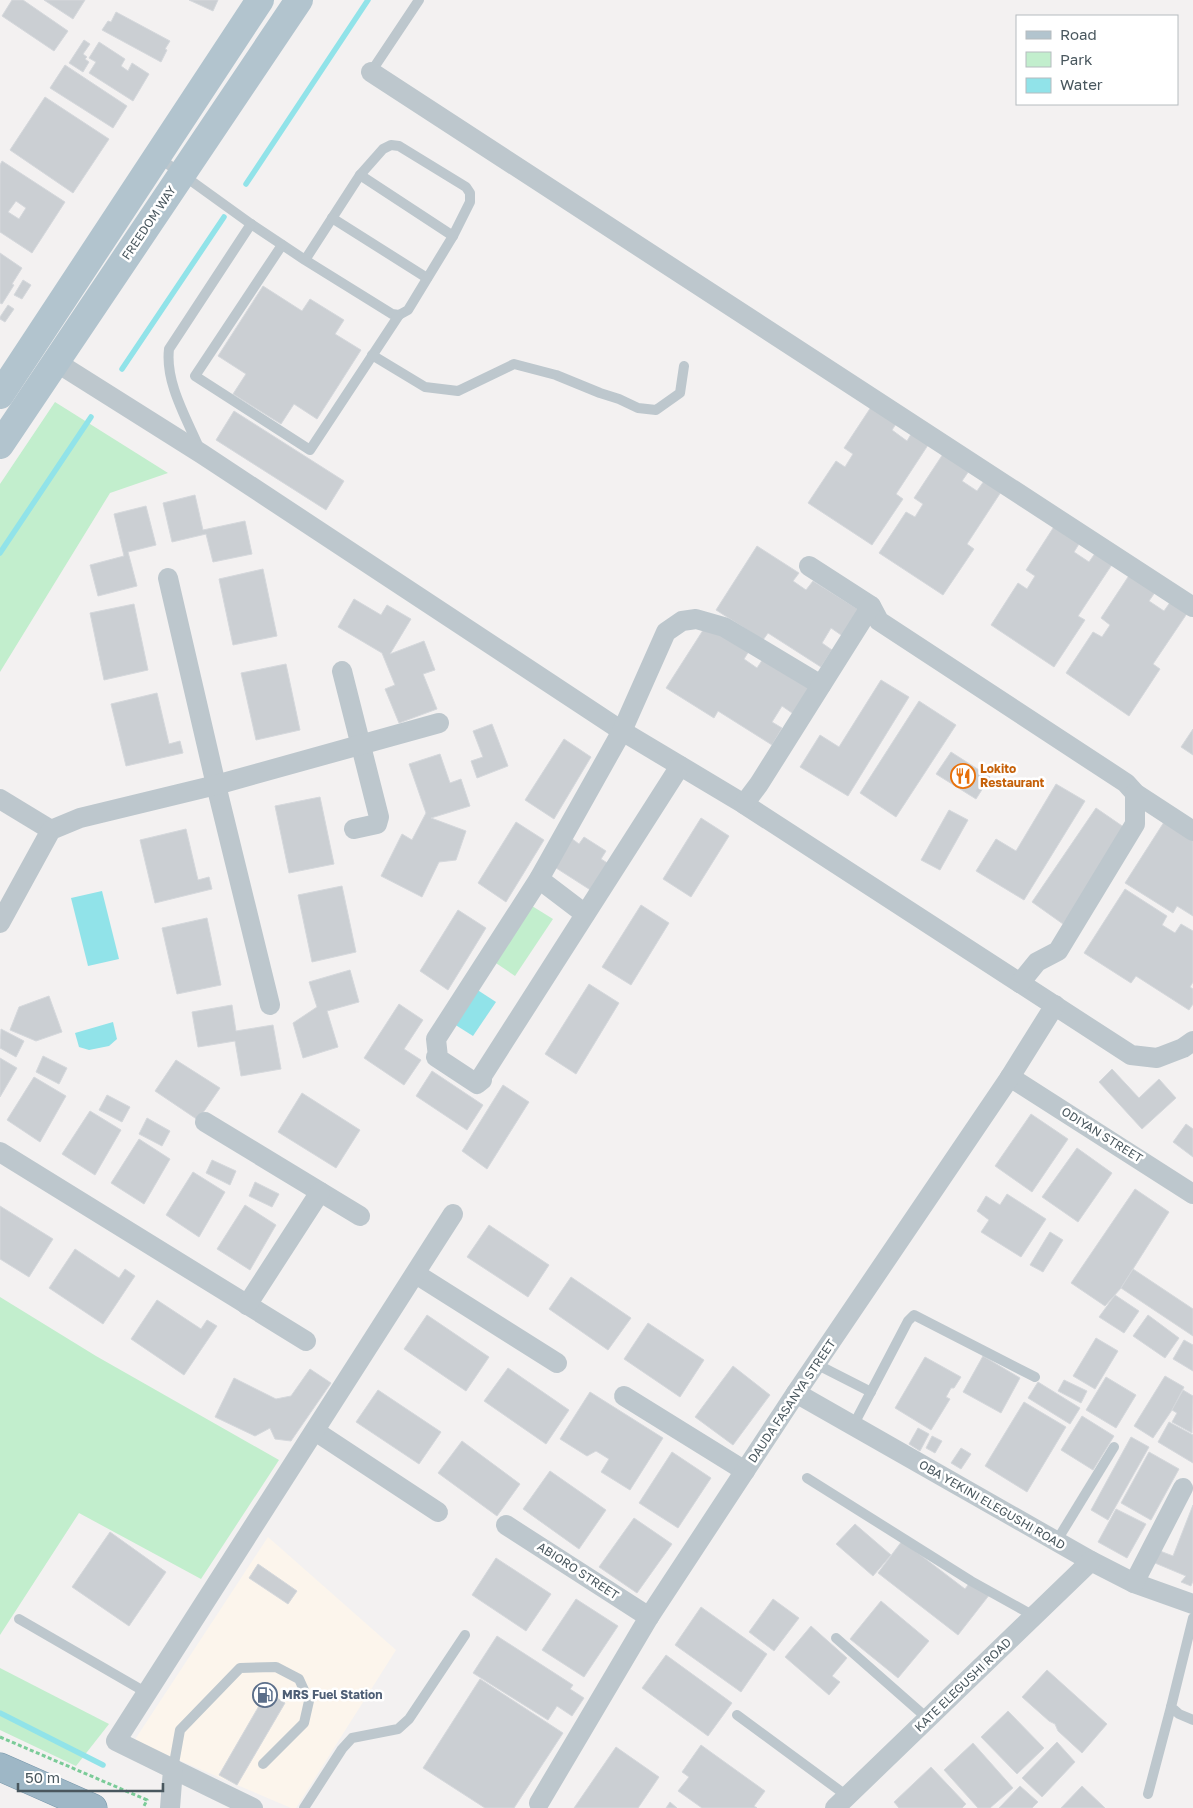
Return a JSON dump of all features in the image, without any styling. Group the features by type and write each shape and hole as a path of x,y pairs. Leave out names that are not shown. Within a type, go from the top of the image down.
{"highway":[{"path":"0,1766 93,1808"}],"main road":[{"path":"0,395 260,0"},
{"name":"FREEDOM WAY","path":"0,445 298,0"}],"street":[{"path":"371,72 1193,607"},
{"path":"56,362 202,454 622,731 744,804 1131,1055 1157,1058 1183,1048 1193,1040"},
{"path":"809,566 871,606 879,621 1126,783 1135,793 1193,831"},
{"path":"168,578 270,1005"},
{"path":"744,804 759,784 871,606"},
{"path":"680,766 482,1076 482,1080 477,1084 436,1057 438,1057 436,1039 539,879 622,731 666,632 682,621 696,619 724,627 821,685"},
{"path":"342,671 379,821 377,824 354,829"},
{"path":"0,923 51,830 80,818 216,785 439,723"},
{"path":"1020,984 1037,962 1058,951 1135,824 1135,793"},
{"path":"0,799 51,830"},
{"path":"539,879 585,914"},
{"name":"DAUDA FASANYA STREET","path":"539,1803 649,1617 796,1393 1010,1077 1055,1005"},
{"name":"ODIYAN STREET","path":"1010,1077 1193,1194"},
{"path":"205,1122 360,1216"},
{"path":"0,1152 306,1341"},
{"path":"247,1305 320,1192"},
{"path":"253,1808 116,1741 453,1214"},
{"path":"416,1274 557,1363"},
{"name":"OBA YEKINI ELEGUSHI ROAD","path":"796,1393 1091,1561 1134,1583 1193,1604"},
{"path":"624,1396 745,1471"},
{"path":"314,1431 438,1512"},
{"path":"1134,1583 1183,1488"},
{"name":"ABIORO STREET","path":"506,1525 649,1617"},
{"name":"KATE ELEGUSHI ROAD","path":"841,1802 1091,1561"},
{"path":"170,1808 173,1770"}],"lane":[{"path":"371,72 419,0"},
{"path":"282,245 195,376 310,450 399,315 408,310 453,236 470,202 470,193 466,187 396,145 383,149 360,175 305,260"},
{"path":"157,156 250,224 392,314 399,315"},
{"path":"360,175 453,236"},
{"path":"332,218 427,278"},
{"path":"202,454 170,380 169,349 250,224"},
{"path":"372,355 426,386 458,392 514,364 556,376 638,408 656,410 680,393 684,366"},
{"path":"853,1426 908,1321 914,1315 1035,1377"},
{"path":"816,1364 871,1392"},
{"path":"1056,1542 1114,1447"},
{"path":"807,1478 971,1581 1034,1616"},
{"path":"1148,1794 1193,1618"},
{"path":"19,1619 147,1693"},
{"path":"304,1808 352,1738 398,1729 409,1719 464,1634"},
{"path":"836,1638 927,1718"},
{"path":"173,1770 180,1730 240,1668 276,1667 299,1679 310,1701 304,1723 263,1764"},
{"path":"1171,1707 1179,1714 1193,1720"},
{"path":"737,1715 841,1802"}],"path":[{"path":"0,1738 147,1800 143,1808"}],"shaded area":[{"name":"MRS Fuel Station","path":"268,1537 396,1650 296,1808 291,1808 134,1741"}],"green space":[{"path":"55,402 168,473 110,493 0,672 0,484"},
{"path":"524,901 553,919 515,976 487,957"},
{"path":"0,1297 96,1356 279,1460 201,1579 79,1513 0,1635"},
{"path":"0,1668 109,1724 76,1766 0,1730"}],"water":[{"path":"102,891 119,959 88,966 71,898"},
{"path":"476,989 496,1002 473,1036 454,1024"},
{"path":"113,1022 117,1039 109,1046 89,1050 79,1047 75,1033"}],"building":[{"path":"12,0 23,0 68,31 54,51 2,16"},
{"path":"44,0 85,0 73,19"},
{"path":"189,0 218,0 213,11"},
{"path":"116,12 170,41 161,62 102,30 108,21 111,22"},
{"path":"84,40 90,44 83,54 89,62 83,72 69,63"},
{"path":"99,42 125,59 121,66 128,71 132,63 149,74 133,101 89,73 96,62 89,58"},
{"path":"65,65 127,106 113,128 50,88"},
{"path":"45,97 109,139 73,193 10,150"},
{"path":"2,161 65,202 32,253 0,232 0,165","holes":["16,201 26,208 19,219 8,212"]},
{"path":"0,253 22,268 2,304 0,303"},
{"path":"23,280 31,285 22,299 14,295"},
{"path":"263,286 302,311 310,299 344,320 335,334 361,350 317,419 294,404 281,424 233,394 246,374 218,356"},
{"path":"8,305 14,309 5,322 0,317"},
{"path":"875,401 900,418 892,430 907,441 913,431 930,442 896,494 903,499 872,545 808,503 836,461 845,467 853,454 844,448"},
{"path":"234,411 344,481 326,510 216,440"},
{"path":"945,451 971,468 962,481 977,491 984,481 1001,492 967,544 974,549 943,595 879,553 906,512 915,517 923,504 914,498"},
{"path":"195,495 203,530 245,521 252,554 213,562 206,534 172,542 163,503"},
{"path":"146,506 156,545 128,552 137,586 98,596 90,565 124,556 114,514"},
{"path":"1057,522 1082,539 1074,552 1089,562 1096,552 1113,563 1078,616 1085,620 1054,667 991,625 1018,583 1027,589 1035,576 1026,570"},
{"path":"757,546 799,573 793,581 806,590 813,581 861,611 844,637 831,628 822,643 832,650 821,667 768,633 763,640 716,610"},
{"path":"263,569 277,636 233,645 219,579"},
{"path":"1132,571 1158,588 1149,601 1164,611 1171,601 1188,612 1153,664 1160,669 1129,716 1066,673 1093,632 1102,637 1110,625 1101,618"},
{"path":"354,599 381,615 387,605 411,619 390,654 424,641 435,670 423,674 437,709 399,723 385,689 395,685 382,653 338,627"},
{"path":"134,604 148,670 104,680 90,613"},
{"path":"707,624 749,651 744,659 757,668 763,659 811,689 795,715 782,706 772,722 782,728 772,745 718,711 714,718 666,688"},
{"path":"286,664 300,730 256,740 241,673"},
{"path":"881,680 909,697 848,796 800,767 820,735 839,747"},
{"path":"157,693 169,744 180,741 183,753 126,766 111,704"},
{"path":"919,701 956,725 896,817 860,793"},
{"path":"492,724 508,766 477,778 471,761 483,757 473,731"},
{"path":"1193,729 1193,755 1181,747"},
{"path":"564,739 591,757 554,819 525,800"},
{"name":"Lokito Restaurant","path":"951,752 990,777 976,799 936,774"},
{"path":"440,754 450,783 461,779 470,806 431,818 466,831 456,860 439,862 422,897 381,876 402,834 412,840 426,813 409,764"},
{"path":"1056,784 1085,801 1024,900 976,871 996,839 1016,851"},
{"path":"320,797 334,864 289,873 275,806"},
{"path":"1096,808 1128,830 1063,924 1032,902"},
{"path":"949,810 968,820 940,870 921,860"},
{"path":"701,818 729,836 691,897 663,879"},
{"path":"1166,819 1193,836 1193,916 1177,906 1173,913 1125,883"},
{"path":"516,822 544,840 506,902 478,883"},
{"path":"186,829 198,880 209,877 212,889 155,903 140,840"},
{"path":"584,837 606,851 601,859 609,864 592,891 553,866 571,838 579,844"},
{"path":"342,886 356,952 312,962 298,895"},
{"path":"1125,889 1167,916 1162,925 1175,933 1181,924 1193,931 1193,982 1190,987 1193,989 1193,1004 1189,1010 1136,976 1131,983 1084,953"},
{"path":"641,905 669,923 631,985 602,967"},
{"path":"458,910 486,928 448,990 420,971"},
{"path":"207,918 221,985 177,994 162,928"},
{"path":"350,970 359,1002 327,1011 338,1047 303,1058 293,1023 317,1007 309,982"},
{"path":"589,984 619,1003 576,1074 545,1054"},
{"path":"49,996 62,1032 36,1041 10,1030 19,1007"},
{"path":"399,1004 423,1020 404,1049 421,1060 404,1085 364,1058"},
{"path":"232,1005 236,1031 273,1025 281,1069 241,1076 235,1041 198,1047 192,1012"},
{"path":"1,1029 24,1041 16,1057 0,1048"},
{"path":"43,1056 67,1068 59,1084 36,1072"},
{"path":"0,1058 17,1068 0,1097"},
{"path":"176,1060 220,1088 198,1120 155,1091"},
{"path":"1112,1069 1139,1098 1159,1079 1176,1098 1142,1129 1099,1082"},
{"path":"432,1071 483,1105 467,1130 416,1096"},
{"path":"34,1077 66,1096 40,1142 7,1120"},
{"path":"503,1085 529,1102 487,1169 462,1151"},
{"path":"302,1093 360,1130 336,1168 278,1132"},
{"path":"107,1095 130,1107 122,1122 99,1110"},
{"path":"90,1111 121,1130 95,1175 62,1154"},
{"path":"1031,1114 1068,1139 1032,1192 995,1166"},
{"path":"147,1118 170,1131 162,1146 139,1134"},
{"path":"1186,1124 1193,1129 1193,1157 1173,1142"},
{"path":"139,1139 170,1159 144,1204 111,1183"},
{"path":"1077,1148 1112,1173 1078,1222 1042,1197"},
{"path":"212,1160 236,1171 230,1185 206,1173"},
{"path":"193,1172 225,1192 199,1237 166,1215"},
{"path":"255,1182 279,1194 272,1207 249,1196"},
{"path":"1135,1189 1169,1212 1121,1288 1105,1306 1071,1283"},
{"path":"1007,1194 1046,1219 1021,1257 981,1232 989,1220 977,1211 986,1196 1000,1205"},
{"path":"245,1205 276,1225 250,1270 217,1249"},
{"path":"0,1206 53,1239 29,1277 0,1259"},
{"path":"489,1225 549,1265 528,1297 467,1257"},
{"path":"1050,1232 1063,1240 1043,1272 1030,1265"},
{"path":"75,1249 119,1278 125,1269 135,1276 103,1324 49,1288"},
{"path":"1133,1269 1193,1309 1193,1336 1121,1288"},
{"path":"571,1277 631,1318 608,1350 549,1309"},
{"path":"1115,1295 1139,1311 1124,1333 1099,1317"},
{"path":"157,1300 201,1329 207,1320 217,1326 184,1375 131,1339"},
{"path":"427,1315 489,1357 466,1391 404,1349"},
{"path":"1148,1315 1179,1338 1165,1358 1133,1336"},
{"path":"648,1323 704,1360 680,1397 624,1359"},
{"path":"1096,1338 1118,1351 1095,1389 1073,1376"},
{"path":"1184,1340 1193,1345 1193,1371 1173,1359"},
{"path":"983,1356 1020,1378 1001,1413 963,1392"},
{"path":"925,1357 961,1377 954,1388 951,1388 946,1397 950,1399 931,1430 895,1408"},
{"path":"733,1366 770,1395 733,1445 695,1417"},
{"path":"508,1368 569,1410 546,1444 484,1401"},
{"path":"310,1369 331,1383 291,1441 275,1439 270,1428 255,1436 215,1417 234,1378 276,1399 291,1396"},
{"path":"1165,1376 1184,1387 1172,1410 1153,1438 1134,1426"},
{"path":"1106,1377 1136,1395 1116,1428 1086,1410"},
{"path":"1064,1380 1087,1391 1081,1403 1058,1391"},
{"path":"1038,1382 1080,1408 1070,1424 1028,1398"},
{"path":"378,1390 441,1432 419,1464 356,1422"},
{"path":"1183,1390 1193,1396 1192,1433 1172,1422 1177,1413 1172,1410"},
{"path":"590,1392 663,1438 630,1490 601,1472 609,1459 596,1451 587,1456 560,1439"},
{"path":"1024,1402 1066,1427 1027,1492 985,1466"},
{"path":"1082,1416 1114,1436 1093,1470 1061,1450"},
{"path":"1169,1422 1193,1435 1193,1463 1158,1442"},
{"path":"918,1428 929,1434 920,1451 909,1444"},
{"path":"932,1436 942,1441 935,1453 926,1448"},
{"path":"1131,1437 1149,1447 1108,1520 1091,1510"},
{"path":"462,1441 520,1484 497,1516 438,1473"},
{"path":"961,1448 971,1454 961,1469 951,1463"},
{"path":"672,1452 711,1478 678,1528 639,1503"},
{"path":"1149,1452 1179,1469 1151,1520 1121,1503"},
{"path":"550,1471 606,1510 579,1549 523,1509"},
{"path":"1193,1505 1193,1581 1191,1586 1181,1582 1186,1576 1155,1563 1160,1551 1173,1556"},
{"path":"1116,1509 1146,1524 1127,1558 1098,1542"},
{"path":"634,1518 672,1544 637,1593 599,1567"},
{"path":"855,1524 891,1555 873,1576 836,1544"},
{"path":"110,1532 166,1572 129,1626 72,1587"},
{"path":"902,1541 965,1589 971,1581 990,1594 958,1635 878,1573"},
{"path":"496,1558 551,1594 526,1631 472,1595"},
{"path":"258,1564 297,1591 288,1604 249,1578"},
{"path":"576,1599 618,1626 584,1677 542,1650"},
{"path":"773,1599 799,1618 774,1651 749,1632"},
{"path":"881,1601 929,1641 898,1678 850,1639"},
{"path":"701,1607 767,1654 741,1692 675,1645"},
{"path":"811,1626 847,1658 832,1676 840,1682 829,1695 785,1657"},
{"path":"497,1636 573,1685 570,1689 584,1698 572,1716 557,1706 548,1720 473,1673"},
{"path":"666,1655 732,1703 708,1736 642,1688"},
{"path":"1047,1670 1107,1724 1082,1753 1058,1731 1055,1724 1022,1697"},
{"path":"480,1679 563,1733 514,1808 485,1808 423,1768"},
{"path":"267,1692 285,1703 237,1785 219,1775"},
{"path":"1008,1711 1044,1748 1017,1774 981,1737"},
{"path":"1057,1742 1075,1762 1042,1797 1022,1778"},
{"path":"973,1743 1013,1788 990,1808 978,1808 944,1770"},
{"path":"701,1745 765,1791 754,1806 757,1808 702,1808 678,1791 689,1777 682,1772"},
{"path":"616,1747 659,1777 638,1808 574,1808"},
{"path":"931,1767 966,1804 962,1808 899,1808 894,1802"},
{"path":"1020,1786 1038,1802 1032,1808 999,1808"},
{"path":"1082,1786 1105,1808 1061,1808"},
{"path":"670,1802 677,1808 666,1808"}],"waterway":[{"path":"246,184 368,0"},
{"path":"122,369 224,217"},
{"path":"0,553 91,417"},
{"path":"0,1713 103,1765"}],"place":[{"name":"Lokito Restaurant","path":"963,776"},
{"name":"MRS Fuel Station","path":"265,1695"}]}
